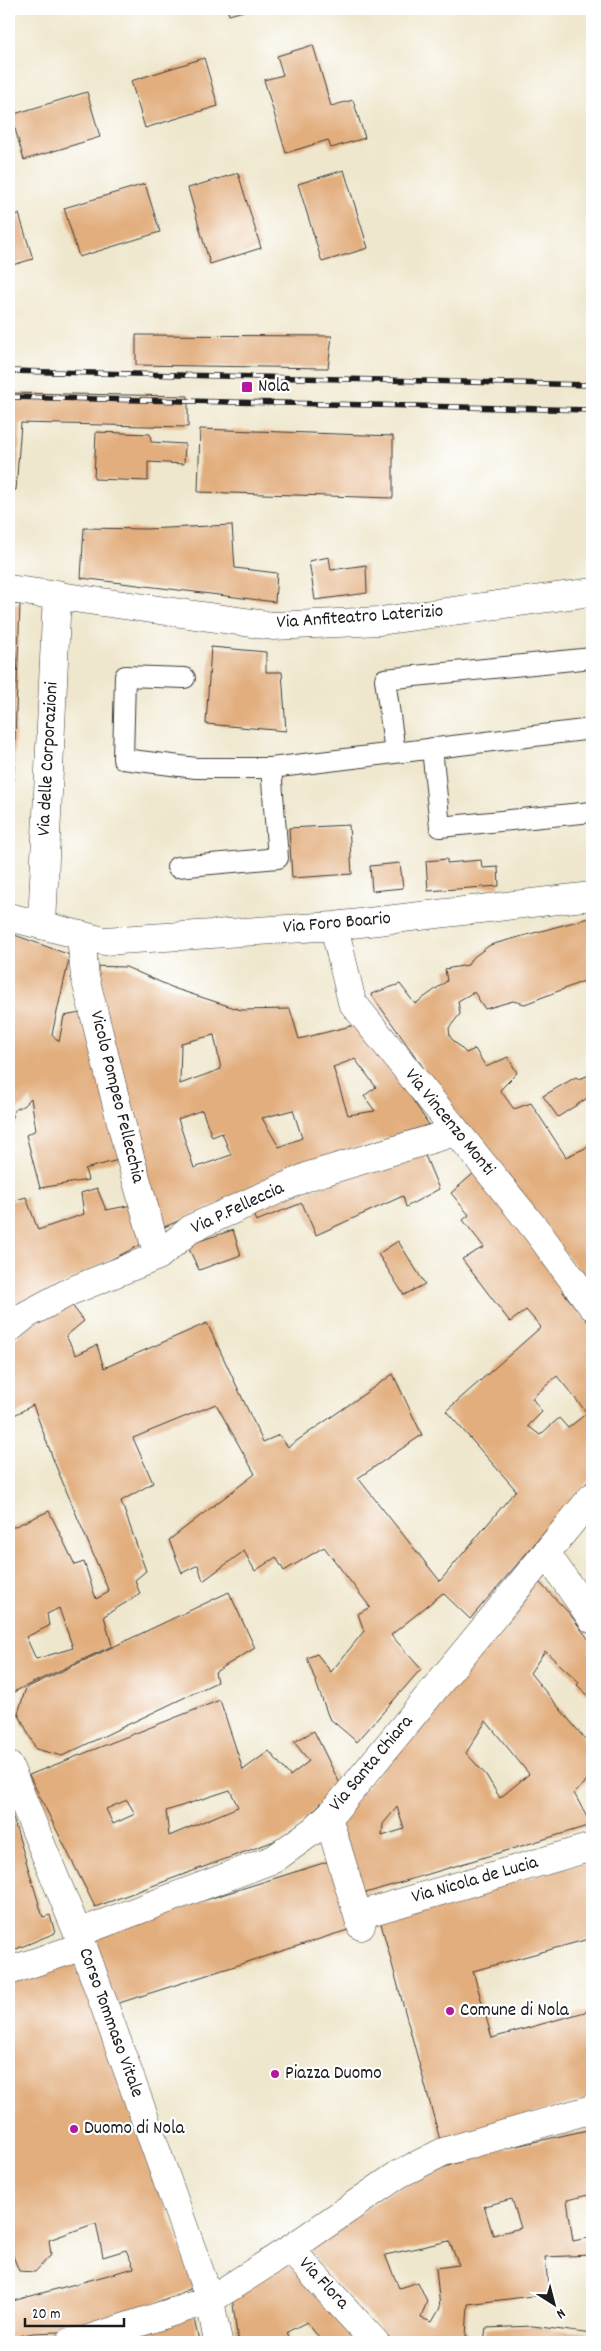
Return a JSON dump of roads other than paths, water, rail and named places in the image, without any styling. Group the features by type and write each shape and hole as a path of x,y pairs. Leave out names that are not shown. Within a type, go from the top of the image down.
{"street":[{"name":"Via Anfiteatro Laterizio","path":"9,589 57,594 273,626 380,620 592,592"},
{"name":"Via delle Corporazioni","path":"42,925 57,594"},
{"name":"Via Foro Boario","path":"9,917 81,937 104,941 334,926 592,896"},
{"name":"Via Vincenzo Monti","path":"334,926 352,1002 455,1132 537,1231 592,1306"},
{"name":"Vicolo Pompeo Fellecchia","path":"81,937 85,977 128,1150 158,1256"},
{"name":"Via P.Felleccia","path":"9,1329 26,1315 71,1291 158,1256 192,1228 309,1176 455,1132"},
{"name":"Via Santa Chiara","path":"9,1971 80,1939 274,1859 314,1830 328,1817 592,1497"},
{"path":"546,1552 592,1619"},
{"name":"Corso Tommaso Vitale","path":"9,1766 80,1939 210,2300 218,2342"},
{"name":"Via Nicola de Lucia","path":"328,1817 360,1920 592,1847"},
{"path":"70,2342 85,2340 210,2300 290,2249 399,2174 443,2152 592,2109"},
{"name":"Via Flora","path":"290,2249 375,2342"}],"lane":[{"path":"395,752 385,679 592,658"},
{"path":"185,678 125,676 123,759 196,768 271,768 592,729"},
{"path":"432,748 440,827 592,812"},
{"path":"176,867 278,858 271,768"}],"railway":[{"path":"9,371 592,385"},
{"path":"9,397 592,410"}],"place":[{"name":"Nola","path":"247,387"},
{"name":"Comune di Nola","path":"450,2011"},
{"name":"Piazza Duomo","path":"275,2074"},
{"name":"Duomo di Nola","path":"74,2129"}]}
